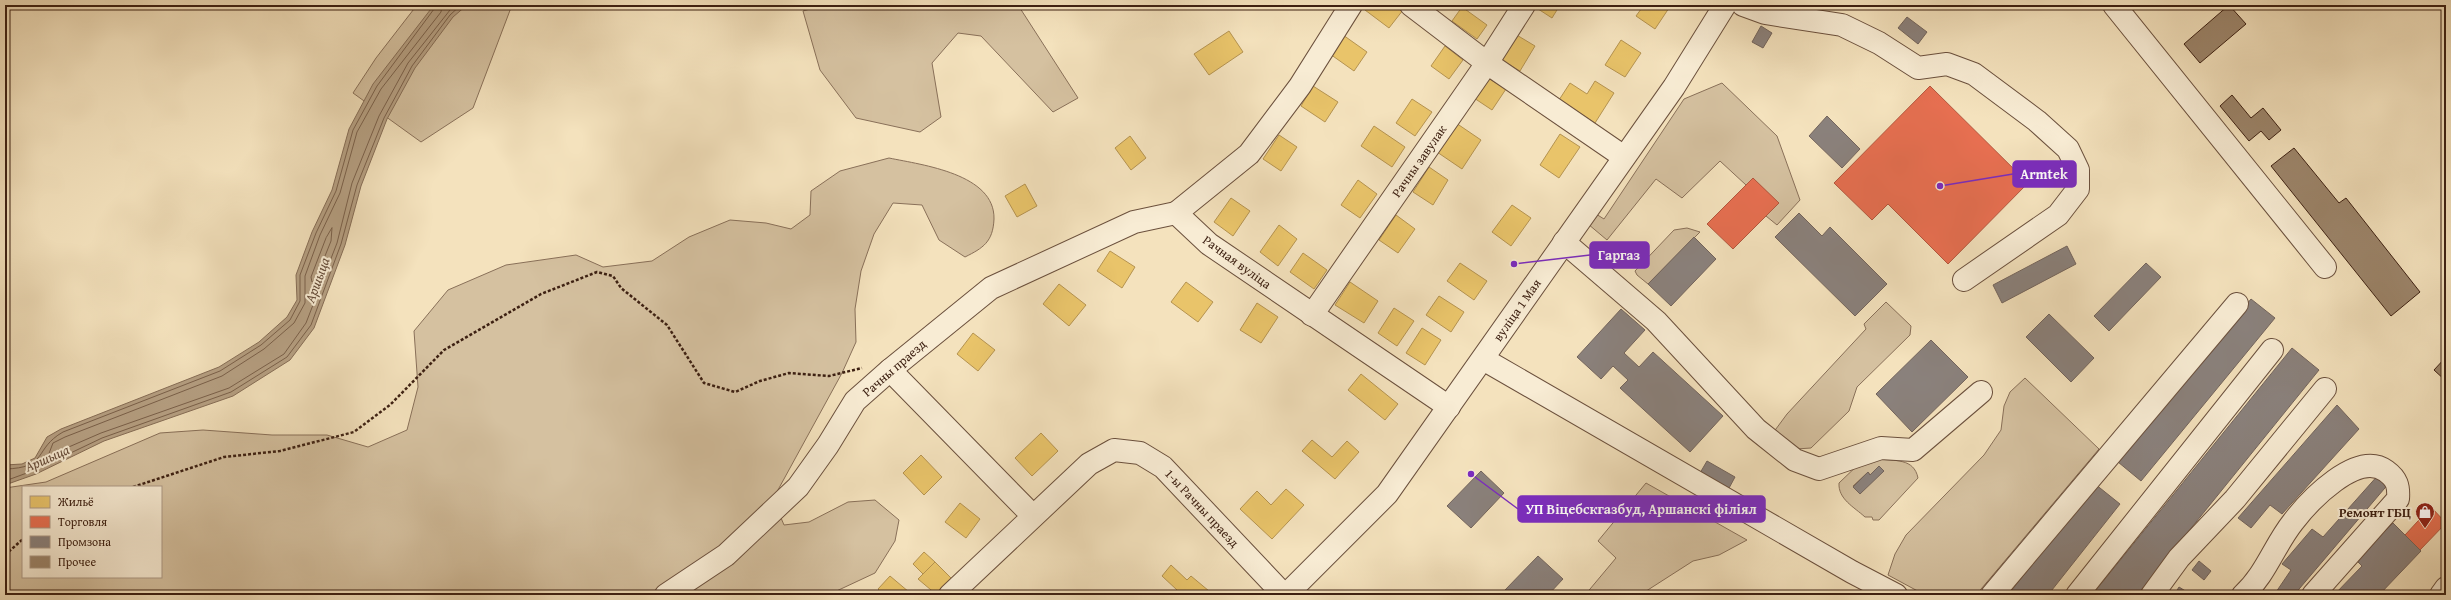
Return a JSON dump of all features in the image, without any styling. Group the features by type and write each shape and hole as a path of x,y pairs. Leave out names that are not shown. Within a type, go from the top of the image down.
{"street":[{"path":"1176,213 1248,154 1300,86 1351,5"},
{"path":"1411,5 1487,63 1624,157"},
{"name":"Рачны завулак","path":"1312,315 1487,63 1524,5"},
{"name":"вуліца 1 Мая","path":"1285,595 1387,494 1674,87 1725,5"},
{"path":"1743,5 1765,14 1842,25 1879,43 1918,68 1947,64 1974,74 2037,121 2068,149 2078,170 2078,190 2058,215 1964,280"},
{"path":"2114,5 2325,267"},
{"name":"Рачная вуліца","path":"1176,213 1208,244 1449,407"},
{"name":"Рачны праезд","path":"666,595 726,555 798,487 828,445 855,401 890,370 992,288 1134,222 1176,213"},
{"path":"1564,242 1656,320 1756,429 1795,460 1819,469 1880,448 1913,450 1981,392"},
{"path":"1992,595 2236,304"},
{"path":"2077,595 2272,350"},
{"path":"1483,359 1852,572 1896,595"},
{"path":"890,370 1033,516"},
{"path":"2152,595 2179,558 2236,499 2325,389"},
{"name":"1-ы Рачны праезд","path":"950,595 1090,464 1114,450 1140,453 1163,467 1285,595"},
{"path":"2243,595 2256,583 2292,523 2322,491 2345,473 2364,466 2382,468 2395,478 2399,488 2398,499 2313,595"},
{"path":"2441,595 2446,588"}],"path":[{"path":"135,486 224,457 280,451 354,432 390,405 444,350 541,294 597,272 612,276 621,288 667,325 704,383 735,392 760,381 789,373 829,376 867,367"},
{"path":"5,555 22,540"}],"shaded area":[{"path":"417,5 512,5 473,108 421,142 353,93 376,58"},
{"path":"824,5 1018,5 1078,98 1053,112 981,36 958,33 932,63 941,117 920,132 856,118 820,70 803,11"},
{"path":"1722,83 1777,136 1800,200 1777,225 1766,216 1778,203 1753,178 1746,185 1720,161 1682,198 1656,179 1607,240 1588,224 1596,214 1604,219 1684,99"},
{"path":"889,158 920,164 955,174 970,182 983,191 991,204 994,219 992,233 986,243 965,257 939,240 922,205 893,203 874,234 861,271 855,309 856,342 842,373 773,499 784,525 809,522 848,502 875,500 899,520 895,541 875,573 828,595 5,595 5,488 46,482 160,433 203,430 272,435 327,435 368,447 407,430 418,387 414,331 448,290 506,265 576,255 603,267 652,261 689,237 730,220 766,223 791,229 810,215 811,191 840,171"},
{"path":"1687,228 1700,232 1648,284 1637,275 1635,271 1674,230"},
{"path":"1886,302 1911,326 1910,335 1857,387 1849,411 1811,448 1796,449 1773,433 1787,414 1866,329 1864,324"},
{"path":"2025,378 2099,449 1976,595 1925,595 1888,575 1895,554 1906,535 1984,455 2001,430 2004,406 2010,392"},
{"path":"1877,459 1903,462 1912,467 1918,478 1879,520 1873,520 1872,517 1865,517 1844,498 1839,489 1839,483 1862,461","holes":["1879,467 1860,494 1853,486 1868,472 1870,475"]},
{"path":"1646,483 1747,540 1719,555 1693,561 1640,595 1585,595 1616,558 1598,541"}],"water":[{"name":"Аршыца","path":"434,5 467,5 453,17 415,68 387,119 361,186 345,245 314,328 290,360 233,396 104,441 36,474 5,485 5,465 22,464 35,458 47,437 61,429 219,367 259,342 287,317 297,300 296,275 312,232 332,190 349,129 373,84"}],"building: Жильё":[{"path":"1369,5 1397,5 1403,10 1389,28 1365,10"},
{"path":"1536,5 1560,5 1552,18 1535,7"},
{"path":"1644,5 1671,5 1655,29 1636,16"},
{"path":"1462,7 1487,25 1477,39 1452,21"},
{"path":"1229,31 1243,52 1209,75 1194,54"},
{"path":"1515,34 1535,46 1520,71 1500,59"},
{"path":"1343,35 1367,52 1354,71 1330,54"},
{"path":"1621,40 1641,53 1625,77 1605,65"},
{"path":"1445,46 1463,60 1449,79 1431,66"},
{"path":"1488,78 1506,89 1492,110 1474,98"},
{"path":"1595,81 1614,93 1595,123 1559,100 1570,83 1587,94"},
{"path":"1313,86 1338,102 1325,122 1301,106"},
{"path":"1412,99 1432,112 1415,136 1396,123"},
{"path":"1456,123 1481,140 1462,169 1437,152"},
{"path":"1374,126 1405,147 1392,167 1361,146"},
{"path":"1560,134 1580,147 1559,178 1540,165"},
{"path":"1279,135 1297,147 1281,171 1263,159"},
{"path":"1130,136 1146,158 1131,170 1115,148"},
{"path":"1429,167 1448,180 1433,205 1413,192"},
{"path":"1358,180 1377,194 1360,218 1341,205"},
{"path":"1025,184 1037,206 1017,217 1005,196"},
{"path":"1231,198 1250,211 1233,236 1214,222"},
{"path":"1512,205 1531,218 1511,246 1492,232"},
{"path":"1396,215 1415,229 1398,253 1379,240"},
{"path":"1279,225 1297,239 1278,266 1260,252"},
{"path":"1110,251 1135,267 1122,288 1097,271"},
{"path":"1303,253 1327,270 1314,289 1290,272"},
{"path":"1460,263 1487,281 1474,300 1447,281"},
{"path":"1186,282 1213,302 1198,322 1171,302"},
{"path":"1350,282 1378,301 1364,323 1335,305"},
{"path":"1059,284 1086,305 1069,326 1043,304"},
{"path":"1439,296 1464,312 1451,332 1426,315"},
{"path":"1257,303 1278,317 1261,343 1240,330"},
{"path":"1394,308 1414,321 1397,346 1378,333"},
{"path":"1422,328 1441,340 1425,365 1406,353"},
{"path":"973,333 995,350 978,371 957,354"},
{"path":"1361,374 1398,404 1385,420 1348,390"},
{"path":"1041,433 1058,451 1032,476 1015,458"},
{"path":"1312,440 1332,457 1347,441 1359,452 1335,479 1302,451"},
{"path":"921,455 942,477 924,495 903,473"},
{"path":"1286,489 1304,505 1272,539 1240,509 1257,491 1271,505"},
{"path":"960,503 980,519 966,538 945,522"},
{"path":"924,552 935,562 923,574 913,564"},
{"path":"935,562 952,579 937,595 918,579"},
{"path":"1171,565 1187,580 1191,576 1209,591 1206,595 1173,595 1177,590 1162,576"},
{"path":"890,576 909,592 906,595 884,595 878,589"}],"building: Торговля":[{"path":"1930,86 2028,183 1948,264 1888,204 1872,220 1834,183"},
{"path":"1753,178 1779,203 1733,249 1707,224"},
{"name":"Ремонт ГБЦ","path":"2431,507 2446,523 2420,550 2405,535"}],"building: Промзона":[{"path":"1907,17 1927,32 1918,44 1898,28"},
{"path":"1761,26 1772,33 1763,48 1752,42"},
{"path":"1827,116 1860,149 1842,168 1809,136"},
{"path":"1799,213 1822,236 1830,227 1887,284 1855,316 1775,237"},
{"path":"1694,237 1716,259 1671,306 1648,284"},
{"path":"2067,246 2076,264 2002,303 1993,285"},
{"path":"2146,263 2161,277 2109,331 2094,316"},
{"path":"2251,299 2275,318 2141,481 2118,462"},
{"path":"1621,309 1645,330 1624,353 1639,367 1653,352 1723,416 1690,452 1620,388 1628,380 1613,366 1601,379 1577,357"},
{"path":"2049,314 2094,358 2071,382 2026,337"},
{"path":"1931,340 1968,377 1912,432 1876,394"},
{"path":"2292,348 2319,370 2137,595 2092,595"},
{"path":"2337,405 2359,429 2282,514 2270,505 2251,528 2238,518"},
{"path":"1707,461 1735,477 1728,490 1700,473"},
{"path":"1879,466 1884,471 1860,494 1853,487 1868,472 1870,475"},
{"path":"1481,471 1504,493 1471,528 1447,506"},
{"path":"2380,473 2390,482 2294,595 2274,595 2291,570 2282,564 2312,529 2323,537"},
{"path":"2095,484 2120,504 2048,595 2008,595"},
{"path":"2393,523 2421,551 2379,595 2334,595 2362,566 2356,560"},
{"path":"1538,556 1563,579 1548,595 1510,595 1505,590"},
{"path":"2199,561 2211,571 2204,580 2192,570"},
{"path":"2179,587 2192,595 2174,595"}],"building: Прочее":[{"path":"2229,5 2246,24 2200,63 2184,44"},
{"path":"2232,95 2251,118 2263,108 2281,130 2269,140 2261,131 2249,141 2220,106"},
{"path":"2294,148 2339,203 2346,198 2420,292 2391,316 2271,166"},
{"path":"2446,357 2446,381 2434,370"}],"place":[{"name":"Armtek","path":"1940,186"},
{"name":"Гаргаз","path":"1514,264"},
{"name":"УП Віцебскгазбуд, Аршанскі філіял","path":"1471,474"},
{"name":"Ремонт ГБЦ","path":"2425,529"}]}
